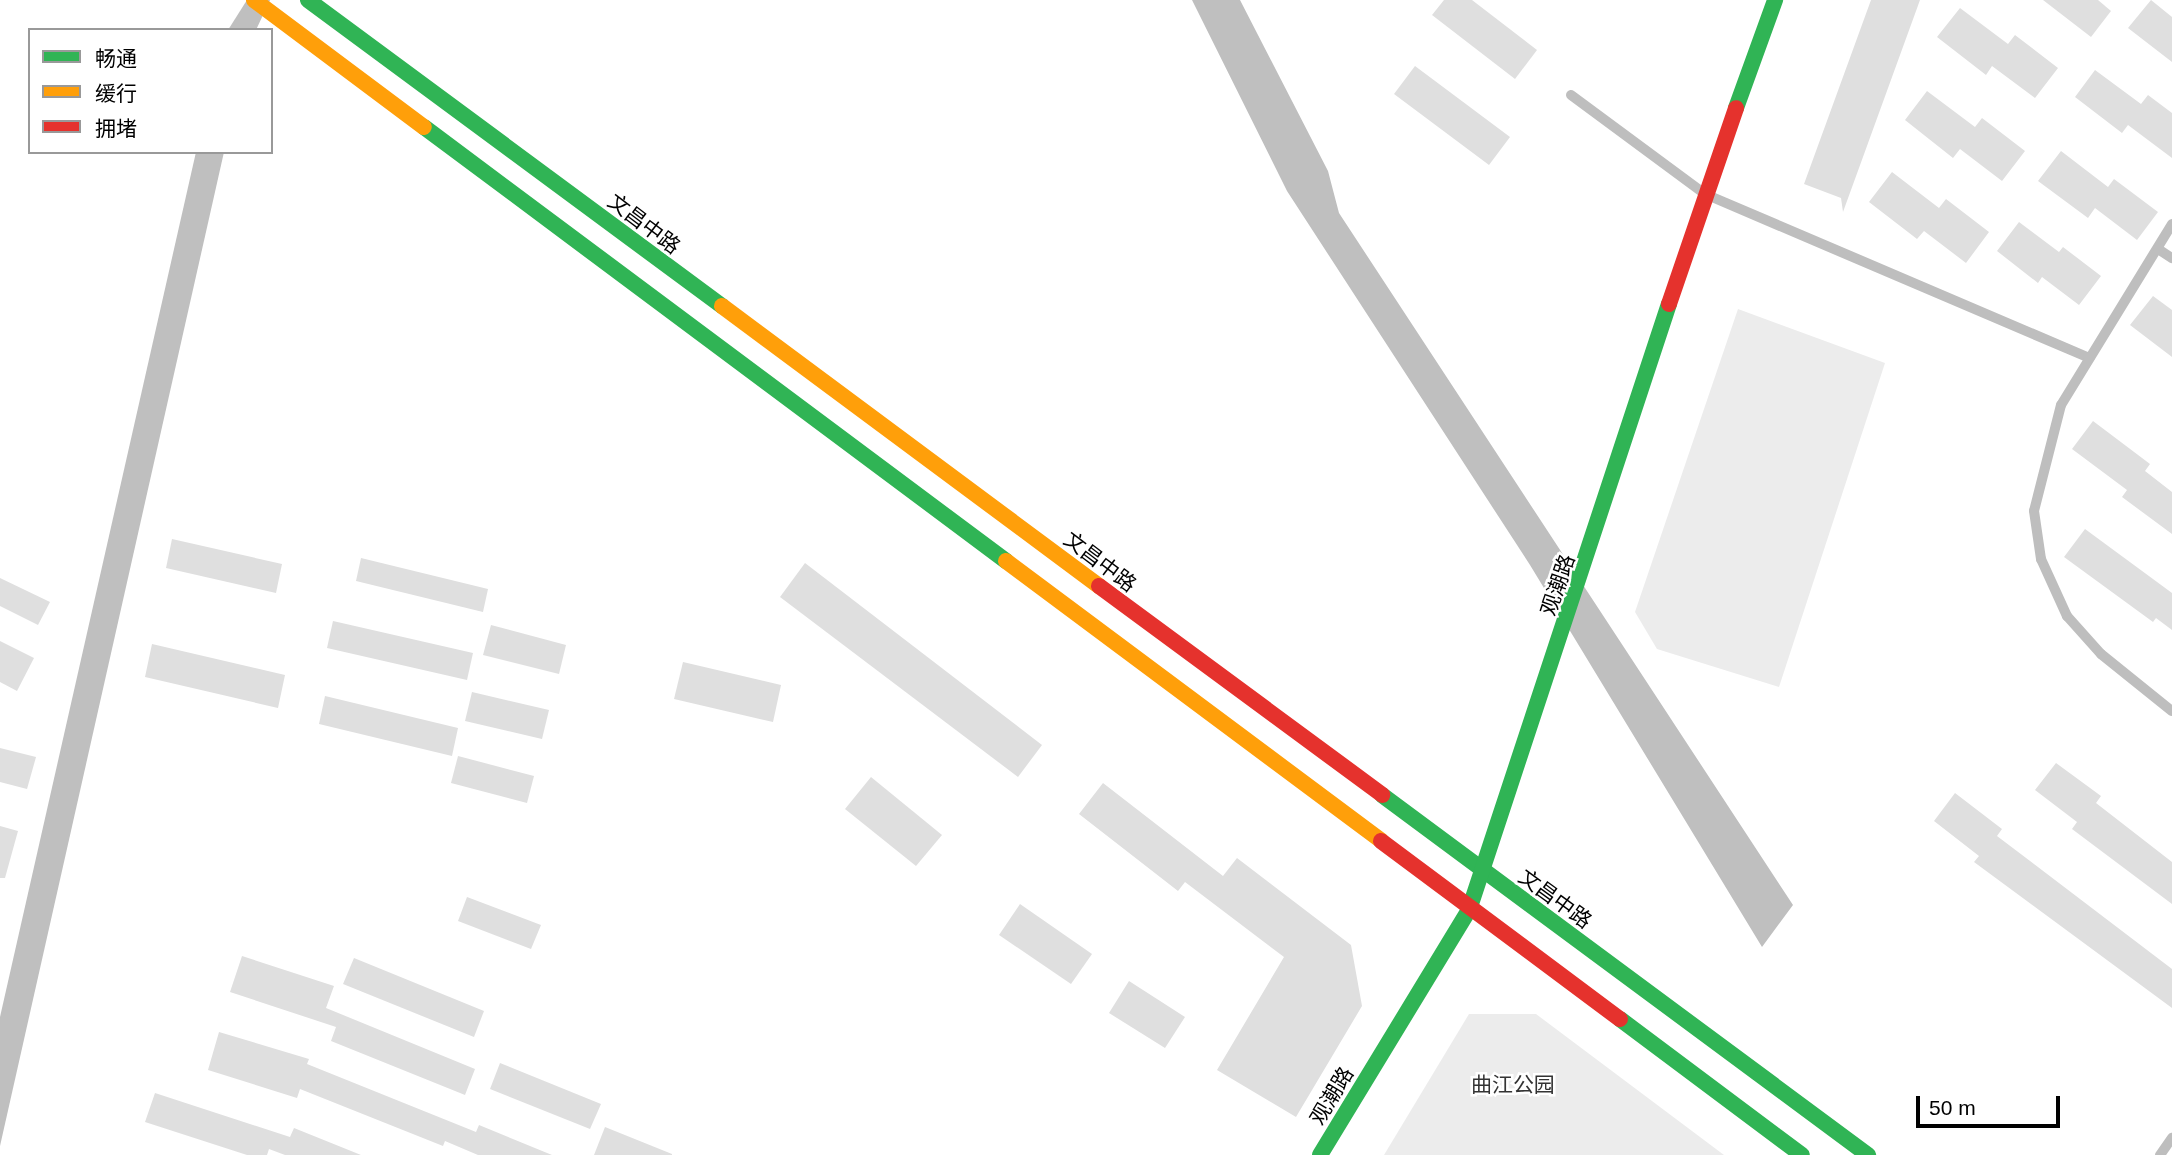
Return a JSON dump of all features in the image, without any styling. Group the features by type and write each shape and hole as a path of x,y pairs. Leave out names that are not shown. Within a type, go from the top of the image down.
{"main road":[{"path":"254,0 1469,910 1802,1155"},
{"name":"文昌中路","path":"308,0 1482,872 1868,1155"},
{"name":"观潮路","path":"1320,1155 1469,910 1589,557 1705,194 1776,0"}],"lane":[{"path":"1571,95 1705,194 2090,358"},
{"path":"2172,224 2061,405 2046,453 2034,511 2041,559 2067,616 2101,654 2172,711"},
{"path":"2158,249 2172,258"},
{"path":"2160,1155 2172,1138"}],"green space":[{"path":"1738,309 1885,363 1779,687 1657,649 1635,612"},
{"name":"曲江公园","path":"1469,1014 1536,1014 1724,1155 1384,1155"}],"shaded area":[{"path":"247,0 270,0 257,28 229,28"},
{"path":"1192,0 1240,0 1328,171 1339,213 1793,905 1762,947 1530,565 1287,191"},
{"path":"196,154 224,154 0,1146 0,1017"}],"building":[{"path":"1444,0 1472,0 1537,50 1515,79 1432,15"},
{"path":"1871,0 1920,0 1843,212 1841,198 1804,184"},
{"path":"2043,0 2098,0 2111,11 2091,37"},
{"path":"2151,0 2172,17 2172,62 2128,28"},
{"path":"1960,8 2008,44 2015,35 2058,68 2035,98 1992,66 1986,75 1937,37"},
{"path":"1415,66 1510,137 1489,165 1394,94"},
{"path":"2095,70 2141,104 2148,95 2172,113 2172,158 2128,125 2122,133 2075,97"},
{"path":"1927,91 1975,127 1982,118 2025,151 2002,181 1960,149 1953,158 1905,120"},
{"path":"2061,151 2108,187 2114,179 2158,212 2137,240 2095,208 2088,218 2038,181"},
{"path":"1892,172 1939,208 1946,199 1989,232 1966,263 1924,231 1917,239 1869,202"},
{"path":"2019,222 2059,252 2063,247 2101,276 2079,305 2042,277 2038,283 1997,251"},
{"path":"2153,296 2172,310 2172,357 2130,325"},
{"path":"2093,421 2150,464 2145,471 2172,492 2172,534 2122,497 2127,490 2072,449"},
{"path":"2085,529 2172,593 2172,630 2156,618 2153,622 2064,557"},
{"path":"172,539 282,564 276,593 166,568"},
{"path":"361,558 488,589 483,612 356,581"},
{"path":"805,563 1042,745 1018,777 780,597"},
{"path":"0,578 50,602 38,625 0,606"},
{"path":"333,621 473,653 467,680 327,648"},
{"path":"491,625 566,645 559,674 483,655"},
{"path":"0,641 34,658 17,691 0,682"},
{"path":"152,644 285,675 278,708 145,677"},
{"path":"683,662 781,685 773,722 674,699"},
{"path":"472,692 549,710 542,739 465,721"},
{"path":"325,696 458,728 452,756 319,724"},
{"path":"0,748 36,757 27,789 0,782"},
{"path":"458,756 534,776 527,803 451,783"},
{"path":"2056,763 2101,796 2096,803 2172,862 2172,904 2072,829 2077,822 2035,790"},
{"path":"871,777 942,835 916,866 845,809"},
{"path":"1103,783 1223,876 1237,858 1351,945 1362,1006 1296,1117 1217,1070 1284,957 1185,882 1178,891 1079,814"},
{"path":"1955,793 2002,829 1997,836 2172,969 2172,1008 1974,862 1979,856 1934,821"},
{"path":"0,826 18,831 5,878 0,878"},
{"path":"467,897 541,925 531,949 458,921"},
{"path":"1020,904 1092,954 1071,984 999,935"},
{"path":"242,956 334,986 326,1008 475,1069 465,1095 331,1041 336,1027 230,992"},
{"path":"354,958 484,1011 474,1037 343,984"},
{"path":"1129,981 1185,1017 1165,1048 1109,1013"},
{"path":"219,1032 309,1059 307,1064 476,1132 479,1125 552,1155 478,1155 445,1141 443,1146 300,1089 297,1098 208,1070"},
{"path":"500,1063 601,1104 590,1129 490,1089"},
{"path":"155,1093 290,1137 294,1128 361,1155 285,1155 269,1149 267,1155 247,1155 145,1122"},
{"path":"605,1127 672,1154 672,1155 594,1155"}],"traffic: fast":[{"path":"308,0 722,306"},
{"path":"1736,108 1775,0"},
{"path":"424,127 1006,561"},
{"path":"1320,1155 1469,910 1669,304"},
{"path":"1382,795 1868,1155"},
{"path":"1620,1019 1802,1155"}],"traffic: slow":[{"path":"254,0 424,127"},
{"path":"722,306 1099,586"},
{"path":"1006,561 1381,841"}],"traffic: jam":[{"path":"1669,304 1736,108"},
{"path":"1099,586 1382,795"},
{"path":"1381,841 1620,1019"}]}
